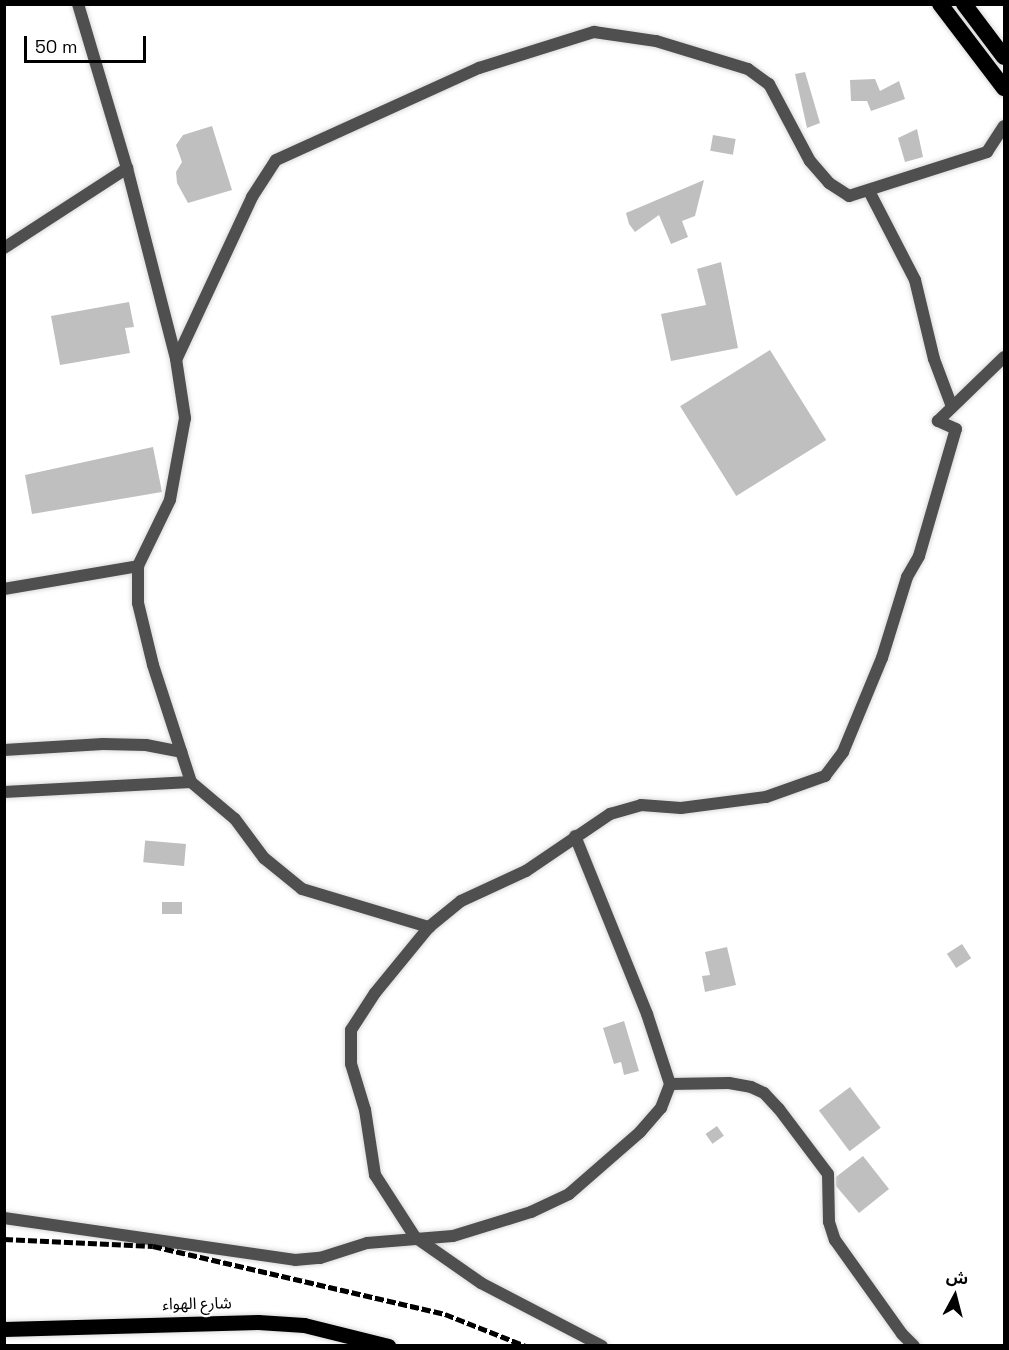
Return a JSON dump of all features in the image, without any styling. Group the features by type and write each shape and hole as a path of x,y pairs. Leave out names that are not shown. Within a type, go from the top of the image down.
{"highway":[{"path":"940,4 1005,88"},
{"path":"964,4 1005,57"}],"main road":[{"name":"شارع الهواء","path":"4,1329 258,1322 304,1325 388,1346"}],"street":[{"path":"78,4 127,168 176,359 185,418 170,500 138,566 138,603 191,782 235,819 256,849 302,889 429,927"},
{"path":"176,359 252,196 276,160 479,68 594,32 656,41 748,69 769,84 810,161 829,183 849,196 987,152 1005,126"},
{"path":"4,248 127,168"},
{"path":"868,191 915,280 934,359 952,407"},
{"path":"602,1346 576,1341 481,1283 415,1237 375,1175 365,1110 350,1047 351,1030 362,1012 429,927 461,901 526,871 609,814 641,805 681,808 766,797 825,776 843,752 882,658 907,577 919,556 956,429 938,421 1005,357"},
{"path":"4,589 138,566"},
{"path":"4,750 103,744 146,745 181,752"},
{"path":"4,792 191,782"},
{"path":"4,1218 295,1260 320,1258 367,1243 415,1237 453,1236 494,1226 569,1194 640,1132 661,1108 670,1084 647,1014 575,836"},
{"path":"670,1084 729,1083 751,1087 764,1093 779,1108 828,1174 828,1211 836,1240 902,1334 914,1346"}],"building":[{"path":"805,72 820,123 807,128 795,74"},
{"path":"875,79 880,91 899,81 905,99 871,111 867,101 851,101 850,80"},
{"path":"212,126 232,190 188,203 177,183 176,172 182,162 176,145 183,135"},
{"path":"917,129 923,157 905,162 898,138"},
{"path":"713,135 736,139 733,155 710,151"},
{"path":"704,180 695,216 682,221 688,237 671,244 659,215 635,232 629,224 626,213"},
{"path":"721,262 738,348 671,361 661,314 706,305 697,269"},
{"path":"129,302 134,327 125,328 130,353 60,365 51,316"},
{"path":"770,350 826,440 736,496 680,406"},
{"path":"153,447 162,492 32,514 25,475"},
{"path":"145,840 186,844 184,866 143,862"},
{"path":"162,902 182,902 182,914 162,914"},
{"path":"962,944 971,958 956,968 947,954"},
{"path":"727,947 736,985 705,992 702,976 710,975 705,952"},
{"path":"624,1021 639,1071 624,1075 621,1062 614,1064 603,1028"},
{"path":"850,1087 881,1128 850,1151 819,1110"},
{"path":"717,1126 724,1136 712,1144 706,1134"},
{"path":"863,1156 889,1189 859,1213 836,1186 836,1177"}],"railway":[{"path":"4,1239 153,1246 445,1314 526,1346"}]}
